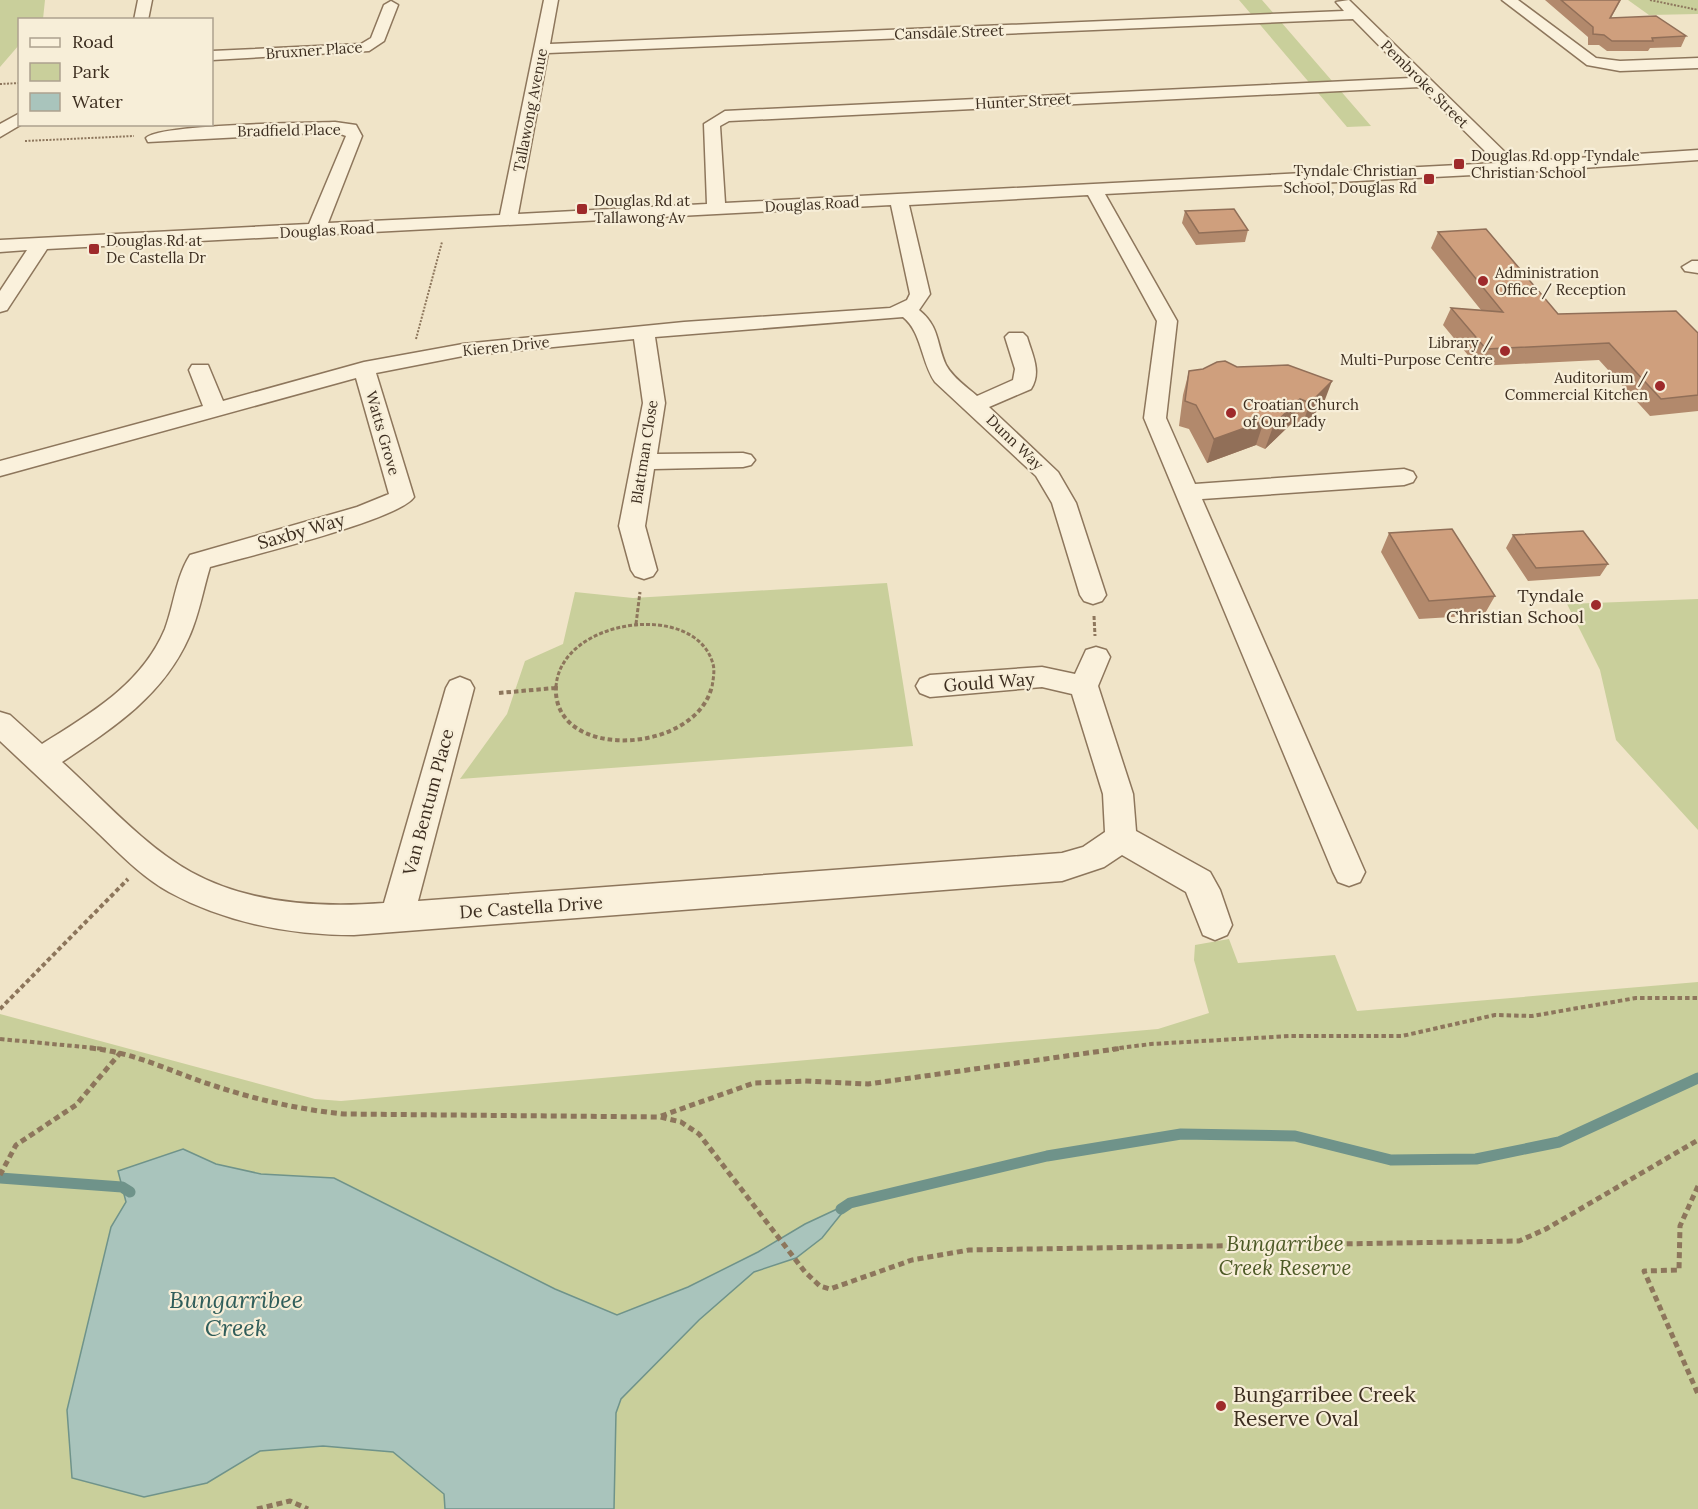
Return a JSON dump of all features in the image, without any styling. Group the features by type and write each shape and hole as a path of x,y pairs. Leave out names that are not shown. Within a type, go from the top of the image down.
{"street":[{"path":"141,18 145,0"},
{"name":"Tallawong Avenue","path":"508,220 551,0"},
{"name":"Pembroke Street","path":"1341,0 1511,168"},
{"path":"1509,0 1592,62 1620,66 1698,63"},
{"name":"Bruxner Place","path":"213,56 364,48 377,41 391,5"},
{"name":"Cansdale Street","path":"542,49 1356,15"},
{"name":"Hunter Street","path":"716,209 712,124 725,116 1422,82"},
{"path":"0,132 18,119"},
{"name":"Bradfield Place","path":"154,138 198,132 335,127 350,129 354,136 316,230"},
{"name":"Douglas Road","path":"0,246 1511,168 1698,155"},
{"name":"Douglas Road","path":"1624,161 1698,161"},
{"path":"1094,190 1167,321 1167,340 1155,393 1155,418 1348,872"},
{"path":"899,200 920,294 915,304 907,310"},
{"path":"0,306 42,244"},
{"name":"Kieren Drive","path":"0,469 364,369 473,349 644,333 880,316 907,310"},
{"name":"Dunn Way","path":"907,310 923,322 935,364 943,377 1046,471 1064,503 1093,595"},
{"name":"Blattman Close","path":"644,333 654,403 632,526 644,570"},
{"path":"976,405 1023,384 1026,369 1016,337"},
{"name":"Watts Grove","path":"364,369 402,497"},
{"path":"200,370 215,409"},
{"path":"644,462 743,460"},
{"path":"1186,492 1404,477"},
{"name":"Saxby Way","path":"41,760 124,707 146,684 171,646 199,561 366,513 402,497"},
{"path":"1096,657 1083,686 1118,794 1121,838 1198,882 1204,890 1215,925"},
{"name":"Gould Way","path":"930,686 1042,678 1083,686"},
{"name":"Van Bentum Place","path":"397,916 460,688"},
{"name":"De Castella Drive","path":"0,723 148,860 196,891 262,912 321,920 1062,867 1093,858 1121,838"}],"path":[{"path":"1650,0 1698,10"},
{"path":"0,84 18,83"},
{"path":"22,141 133,136 154,138"},
{"path":"415,344 445,233"},
{"path":"636,624 644,570"},
{"path":"1093,595 1096,657"},
{"path":"636,624 653,624 685,632 698,640 714,662 716,675 712,694 701,711 682,726 659,736 633,741 607,740 584,732 567,720 557,704 555,688 560,667 579,645 601,632 636,624"},
{"path":"499,693 555,688"},
{"path":"0,1009 148,860"},
{"path":"660,1117 754,1083 806,1081 868,1084 1150,1044 1290,1036 1402,1036 1495,1015 1532,1016 1636,998 1698,998"},
{"path":"0,1039 121,1051 218,1087 315,1111 389,1115 660,1117 691,1127 805,1272 817,1284 827,1289 841,1287 906,1261 935,1253 969,1250 1505,1243 1546,1229 1698,1140"},
{"path":"0,1175 16,1145 76,1105 121,1051"},
{"path":"1698,1185 1685,1205 1675,1243 1678,1270 1644,1271 1698,1394"},
{"path":"257,1509 290,1501 308,1509"}],"green space":[{"path":"0,0 45,0 43,18 18,18 18,46 0,67"},
{"path":"1239,0 1262,0 1371,126 1347,127"},
{"path":"1628,0 1698,0 1698,14 1649,15"},
{"path":"887,583 913,746 460,779 507,714 525,661 563,644 575,592 633,598"},
{"path":"1698,599 1698,830 1616,740 1600,670 1567,604"},
{"name":"Bungarribee Creek Reserve","path":"1229,939 1238,963 1335,955 1357,1011 1698,982 1698,1509 0,1509 0,1014 315,1099 341,1101 1158,1029 1209,1013 1194,960 1195,945"}],"water":[{"name":"Bungarribee Creek","path":"183,1149 216,1164 261,1174 334,1178 555,1289 617,1315 688,1287 758,1252 805,1224 850,1203 822,1238 796,1258 754,1272 699,1320 621,1399 616,1413 614,1509 445,1509 444,1494 393,1452 323,1446 260,1451 207,1483 144,1497 72,1478 67,1410 111,1227 126,1202 118,1171"}],"building":[{"path":"1561,0 1620,0 1610,18 1656,16 1686,36 1652,38 1653,41 1612,41 1604,35 1593,34 1593,27"},
{"path":"1234,209 1248,230 1199,233 1185,211"},
{"path":"1486,229 1558,314 1676,311 1698,333 1698,395 1661,399 1609,343 1486,349 1451,308 1503,312 1438,232"},
{"path":"1225,361 1237,367 1288,365 1332,381 1310,403 1300,399 1274,424 1264,421 1214,439 1196,405 1185,401 1189,371 1203,369"},
{"path":"1452,529 1495,596 1429,601 1389,533"},
{"path":"1583,531 1608,564 1536,568 1513,535"}],"waterway":[{"path":"841,1209 850,1203 1047,1156 1181,1134 1295,1136 1391,1160 1476,1159 1559,1142 1698,1078"},
{"path":"0,1178 122,1187 130,1192"}],"place":[{"name":"Douglas Rd opp Tyndale Christian School","path":"1459,164"},
{"name":"Tyndale Christian School, Douglas Rd","path":"1429,179"},
{"name":"Douglas Rd at Tallawong Av","path":"582,209"},
{"name":"Douglas Rd at De Castella Dr","path":"94,249"},
{"name":"Administration Office / Reception","path":"1483,281"},
{"name":"Library / Multi-Purpose Centre","path":"1505,351"},
{"name":"Auditorium / Commercial Kitchen","path":"1660,386"},
{"name":"Croatian Church of Our Lady","path":"1231,413"},
{"name":"Tyndale Christian School","path":"1596,605"},
{"name":"Bungarribee Creek Reserve Oval","path":"1221,1406"}]}
